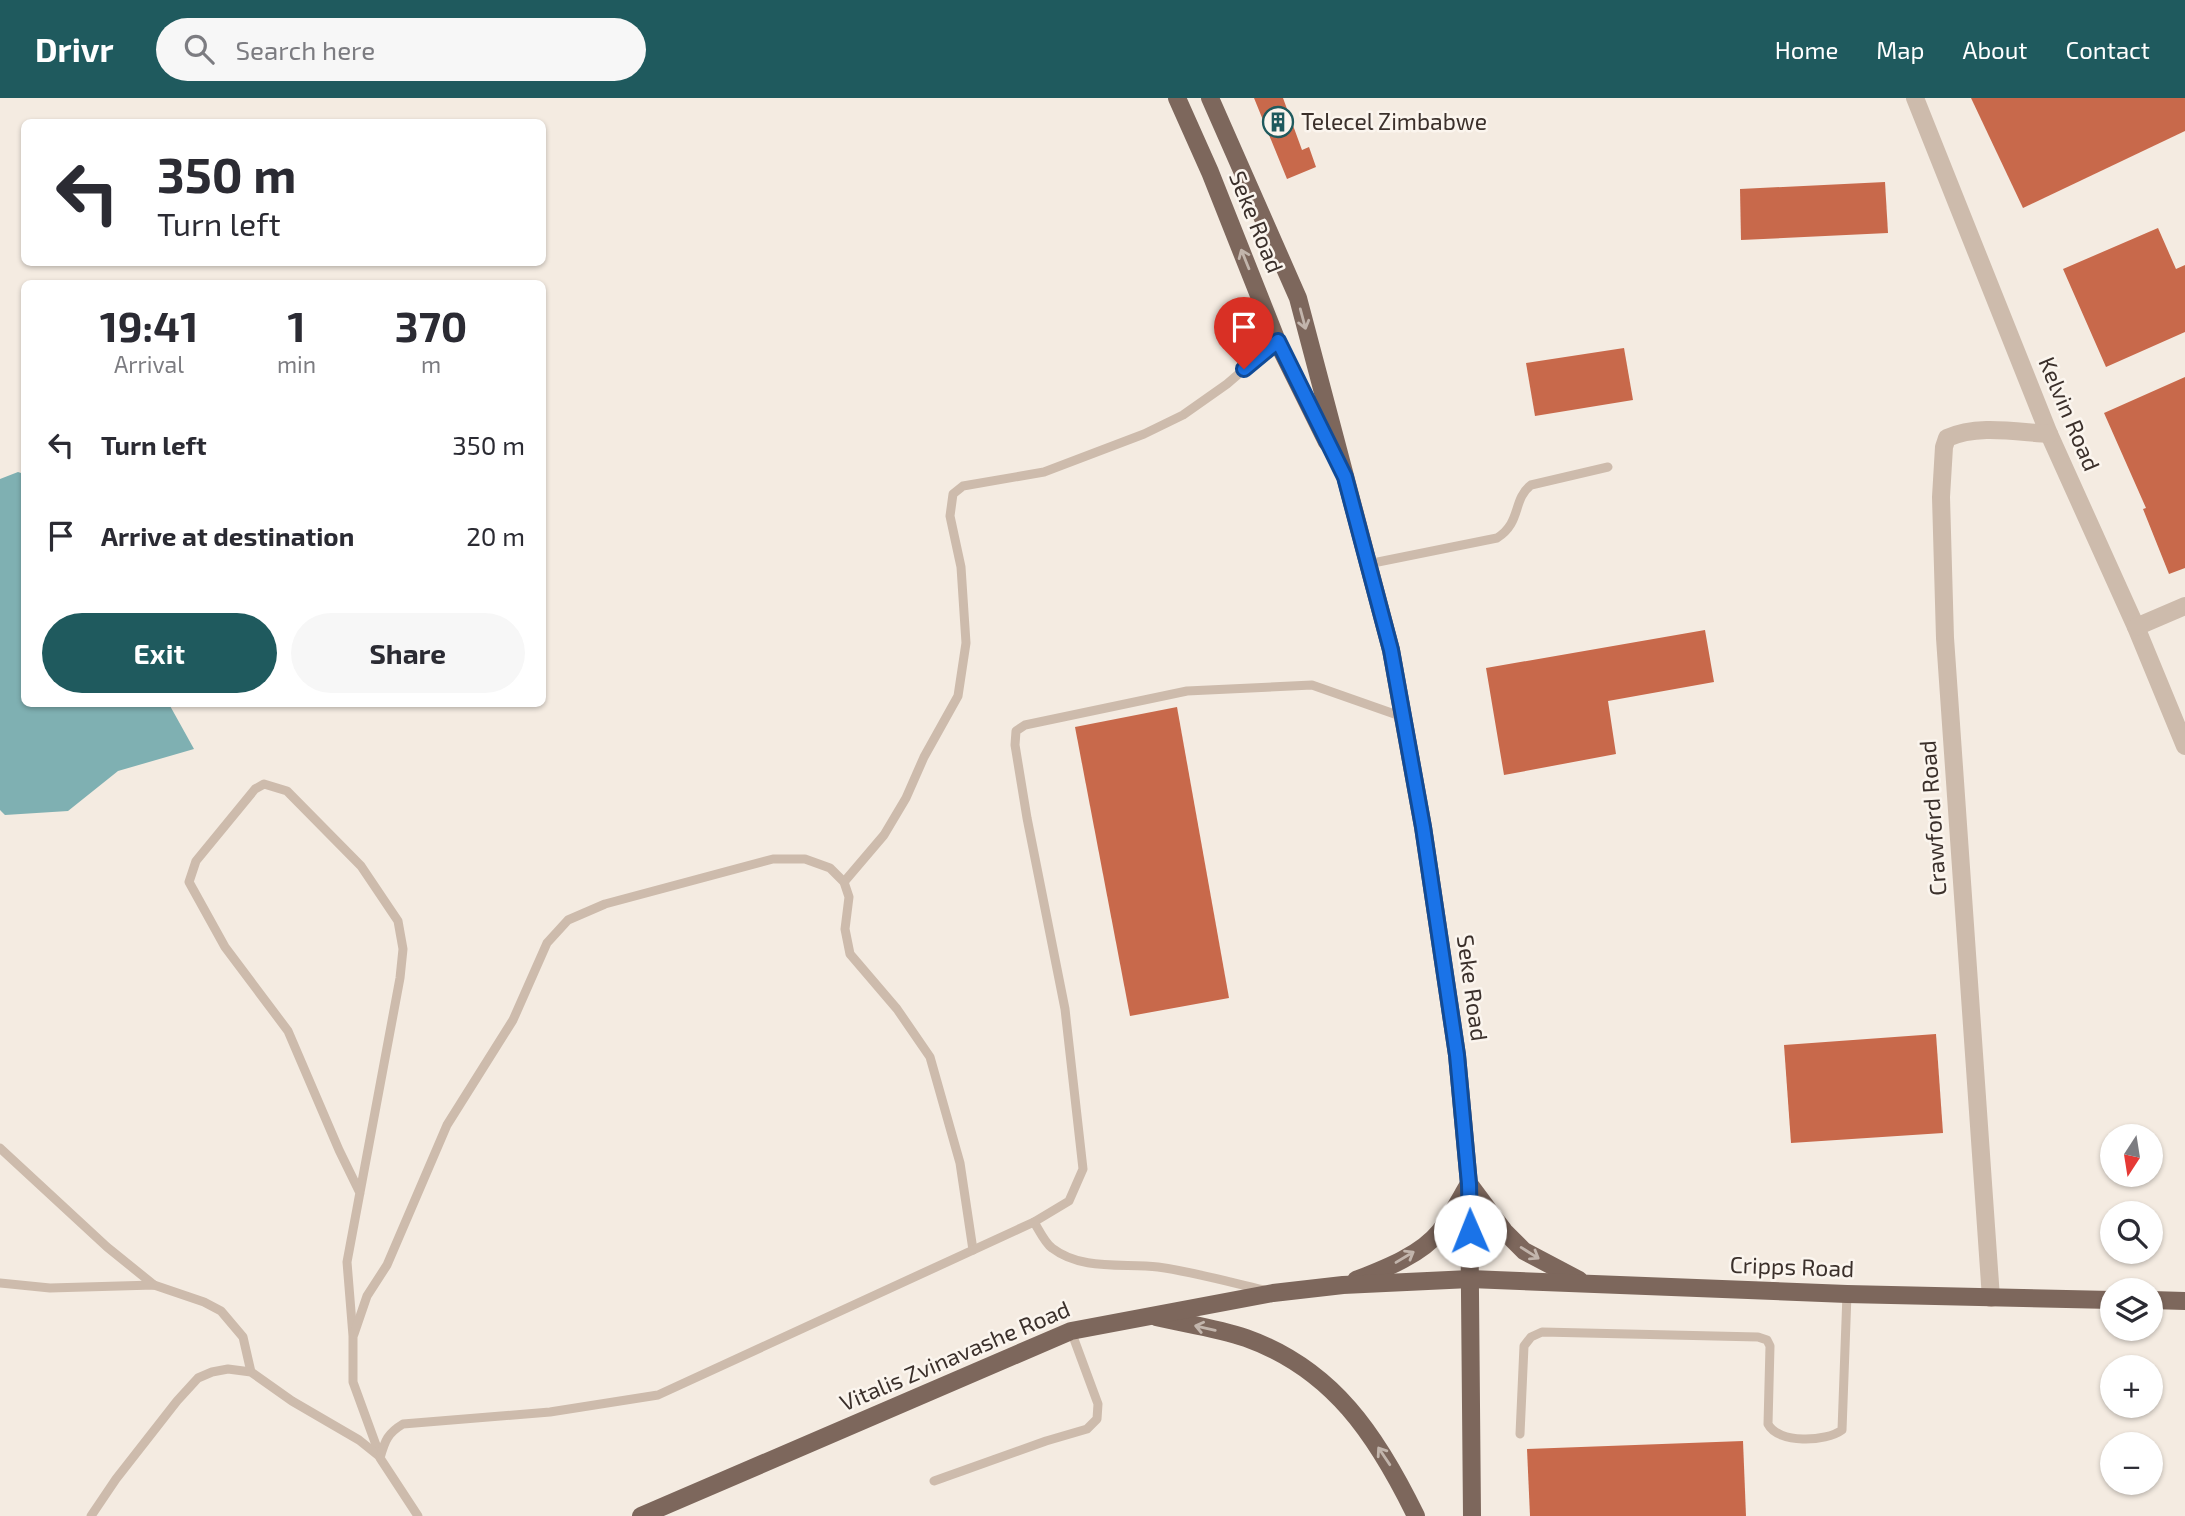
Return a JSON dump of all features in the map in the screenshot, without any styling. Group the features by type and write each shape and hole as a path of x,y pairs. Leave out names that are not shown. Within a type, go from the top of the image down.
{"main road":[{"name":"Seke Road","path":"1177,98 1278,341 1345,477"},
{"name":"Seke Road","path":"1210,98 1298,298 1391,650 1423,827 1457,1055 1469,1184 1472,1516"},
{"path":"1343,1285 1388,1267 1421,1247 1439,1232 1469,1184 1504,1231 1524,1251 1585,1283"},
{"name":"Cripps Road","path":"1470,1279 1847,1294 2100,1300"},
{"name":"Vitalis Zvinavashe Road","path":"641,1516 1071,1331 1273,1293 1343,1285 1470,1279"},
{"path":"2163,1300 2185,1301"},
{"path":"1146,1315 1245,1338 1292,1358 1327,1385 1359,1419 1391,1465 1416,1516"}],"street":[{"name":"Kelvin Road","path":"1915,98 2049,434 2136,627 2185,746"},
{"name":"Crawford Road","path":"1992,1298 1945,638 1942,468 1947,438 1957,433 1973,430 2049,434"},
{"path":"2136,627 2185,606"}],"lane":[{"path":"844,882 884,835 958,696 966,643 961,567 950,516 953,494 963,486 1044,472 1144,435 1183,415 1278,341"},
{"path":"1368,564 1497,538 1512,525 1523,493 1531,485 1608,467"},
{"path":"380,1458 384,1440 390,1432 403,1424 550,1412 658,1395 1034,1222 1069,1201 1083,1169 1065,1009 1027,818 1015,745 1016,731 1025,725 1187,691 1312,685 1403,718"},
{"path":"360,1193 288,1031 225,947 189,882 196,860 255,789 264,784 287,791 361,866 398,921 403,949 400,978 360,1193 347,1262 353,1336 353,1382 380,1458 418,1516"},
{"path":"353,1336 367,1296 387,1265 447,1125 513,1020 547,943 568,920 605,904 773,859 805,859 830,869 844,882 849,897 845,929 850,954 897,1009 930,1057 960,1163 973,1250"},
{"path":"0,1148 107,1247 154,1285 204,1302 221,1311 243,1337 251,1372"},
{"path":"1034,1222 1050,1247 1071,1258 1104,1265 1155,1267 1197,1274 1273,1293"},
{"path":"0,1283 50,1288 154,1285"},
{"path":"1520,1434 1524,1346 1531,1337 1542,1332 1758,1337 1767,1340 1770,1346 1768,1424 1772,1431 1783,1436 1828,1438 1842,1430 1847,1294"},
{"path":"934,1481 1087,1429 1097,1419 1098,1404 1071,1331"},
{"path":"91,1516 156,1427 198,1378 228,1369 251,1372 292,1401 359,1440 380,1458"}],"water":[{"path":"21,473 21,707 171,707 194,749 118,771 68,811 5,815 0,810 0,479"}],"building":[{"name":"Telecel Zimbabwe","path":"1254,98 1283,98 1302,150 1309,147 1316,167 1287,179"},
{"path":"1971,98 2185,98 2185,131 2023,208"},
{"path":"1885,182 1888,233 1741,240 1740,189"},
{"path":"2158,228 2176,269 2185,265 2185,332 2106,367 2063,269"},
{"path":"1624,348 1633,400 1535,416 1526,363"},
{"path":"2185,377 2185,568 2169,574 2143,509 2146,508 2104,413"},
{"path":"1705,630 1714,682 1608,701 1616,754 1504,775 1486,668"},
{"path":"1177,707 1229,998 1130,1016 1075,727"},
{"path":"1936,1034 1943,1133 1791,1143 1784,1045"},
{"path":"1743,1441 1746,1516 1530,1516 1527,1449"}],"place":[{"name":"Telecel Zimbabwe","path":"1278,122"}],"route":[{"path":"1244,369 1278,341 1345,477 1391,650 1423,827 1457,1055 1469,1184 1470,1231"}]}
